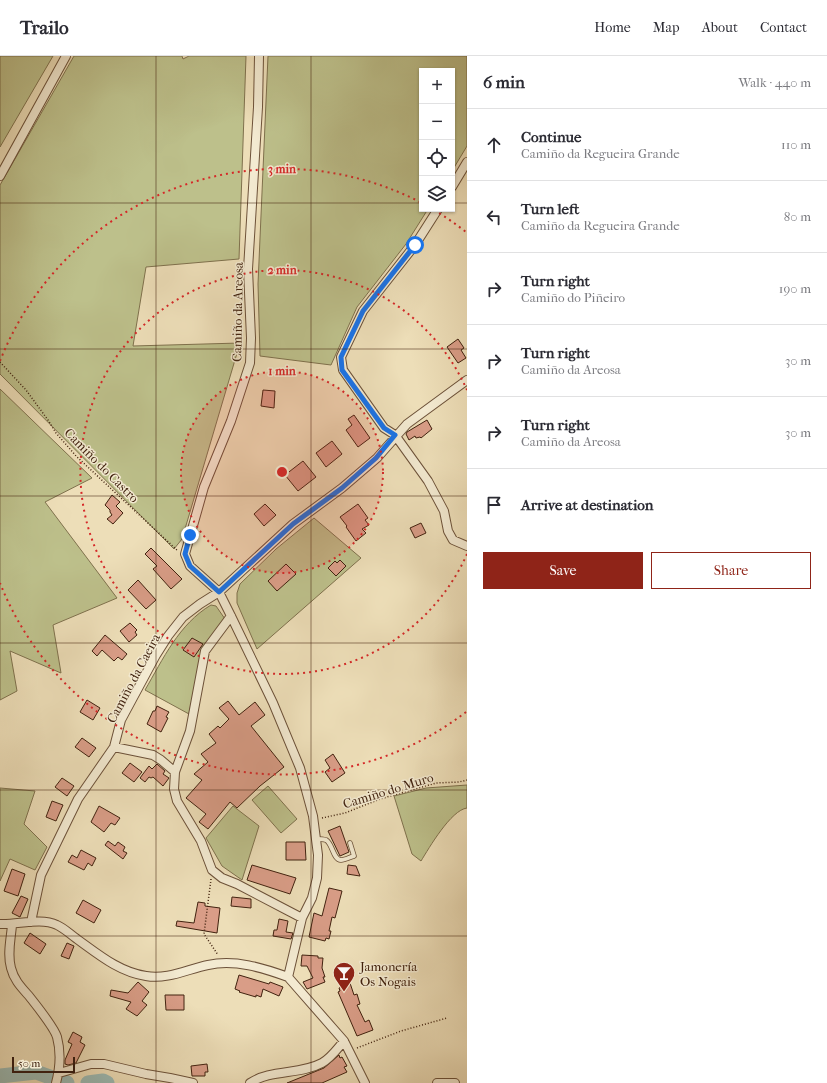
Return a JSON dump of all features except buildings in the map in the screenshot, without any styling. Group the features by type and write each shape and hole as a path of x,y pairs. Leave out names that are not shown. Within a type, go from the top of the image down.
{"street":[{"path":"0,176 66,56"},
{"name":"Camiño da Areosa","path":"185,554 204,486 231,421 250,362 251,338 248,269 258,106 259,56"},
{"path":"455,181 467,162"},
{"path":"436,212 415,245 363,311 341,357 342,370 384,428 395,435 428,481 444,512 448,531 454,540 467,546"},
{"name":"Camiño da Caeira","path":"31,922 41,876 78,799 114,747 121,720 168,636 183,617 219,592 293,524 342,488 376,458 395,435 407,424 467,380"},
{"path":"185,554 190,566 219,592 231,616 273,703 297,761 314,819 318,855 317,878 312,898 302,918 288,977"},
{"path":"231,616 206,651 190,731 175,772 174,789 177,801 201,841 212,870 222,878 237,884 302,918"},
{"path":"114,747 153,755 175,772"},
{"path":"0,924 12,925 31,922 48,922 58,925 108,961 129,972 146,976 160,976 209,964 223,963 241,964 264,969 288,977 344,1041 365,1083"},
{"path":"12,925 9,957 10,967 18,983 56,1036 59,1048 59,1073 56,1083"},
{"path":"250,1083 257,1078 306,1069 322,1064 330,1058 344,1041"},
{"path":"59,1073 91,1064 104,1064 193,1083"},
{"path":"438,1083 455,1083"}],"lane":[{"path":"316,839 325,840 330,845 336,857 342,860 354,856 350,843"}],"path":[{"name":"Camiño do Castro","path":"0,362 26,390 56,433 76,456 177,550 185,554"},
{"name":"Camiño do Muro","path":"314,819 345,813 380,799 436,783 459,782 467,780"},
{"path":"212,870 204,934 223,963"},
{"path":"348,1051 401,1031 446,1018"}],"green space":[{"path":"0,56 53,56 0,147"},
{"path":"74,56 182,56 183,59 189,56 246,56 239,259 146,267 133,346 240,343 182,539 174,549 0,374 0,185"},
{"path":"268,56 467,56 467,146 455,166 455,68 419,68 419,212 426,212 406,244 357,307 331,365 260,356 258,284"},
{"path":"0,389 92,478 45,502 117,598 53,625 61,673 10,651 17,691 0,700"},
{"path":"314,518 361,558 257,649 237,603 237,593 240,584 276,549"},
{"path":"211,605 216,606 225,619 203,650 189,714 145,690 165,654 181,632 200,613"},
{"path":"467,785 467,808 454,815 441,830 421,861 412,854 394,796 426,788"},
{"path":"268,786 297,819 281,833 252,800"},
{"path":"0,788 35,791 24,824 47,847 35,870 10,859 0,881"},
{"path":"233,806 259,826 242,880 222,866 206,838"}],"waterway":[{"path":"0,1076 36,1072 50,1077"},
{"path":"88,1083 103,1081 107,1083"}],"place":[{"name":"Jamonería Os Nogais","path":"344,992"}],"route":[{"path":"190,535 185,554 190,566 219,592 293,524 342,488 376,458 395,435 384,428 342,370 341,357 363,311 415,245"}]}
